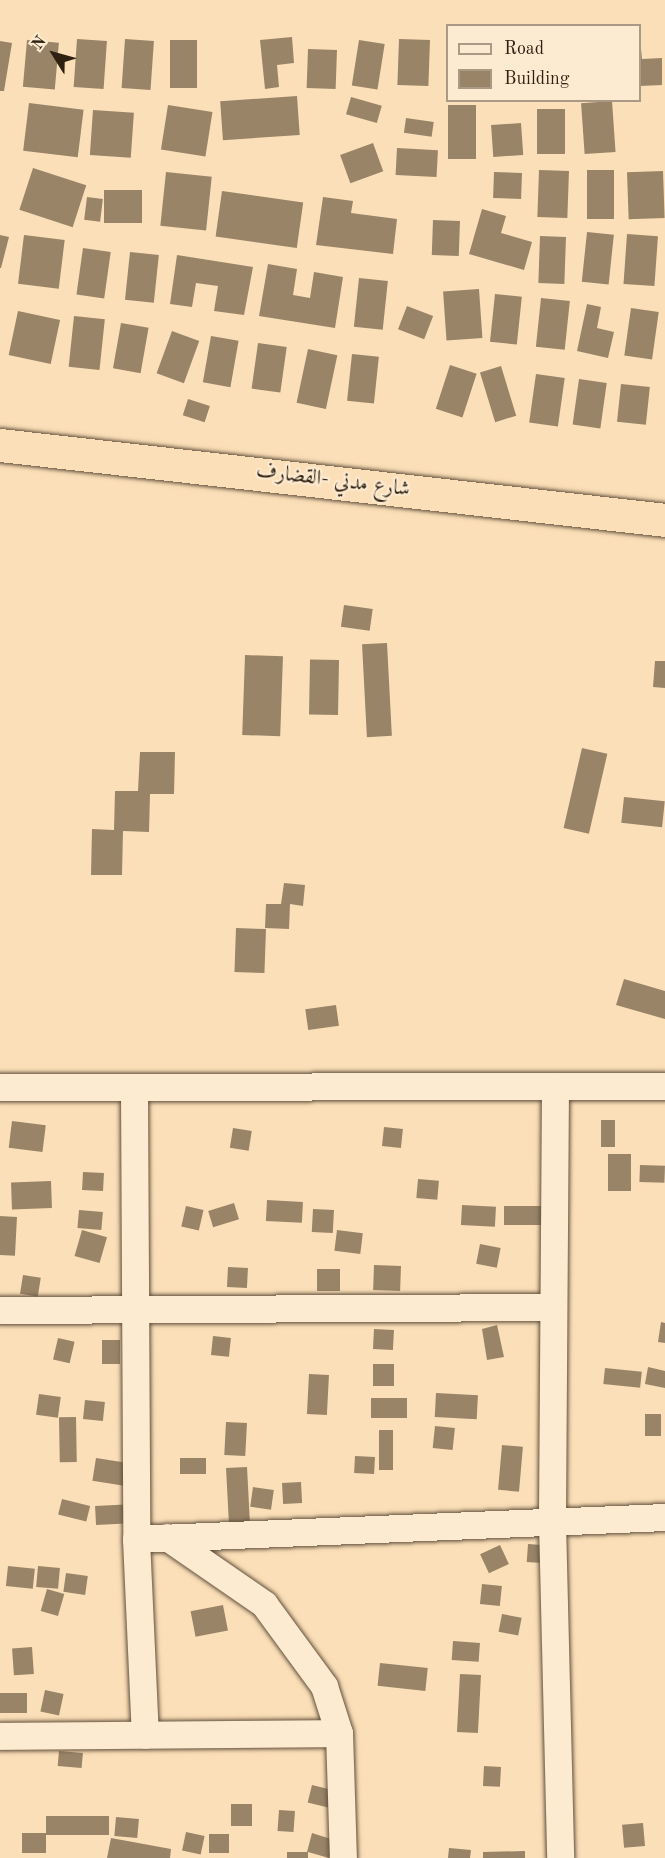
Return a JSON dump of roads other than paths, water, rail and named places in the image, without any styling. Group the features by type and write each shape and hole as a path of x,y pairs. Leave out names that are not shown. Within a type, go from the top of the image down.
{"highway":[{"name":"شارع مدني -القضارف","path":"0,445 665,520"}],"street":[{"path":"0,1087 134,1090 665,1086"},
{"path":"555,1087 552,1522 560,1858"},
{"path":"134,1090 136,1539 145,1735"},
{"path":"0,1310 553,1307"},
{"path":"136,1539 665,1517"},
{"path":"167,1538 232,1578 280,1621 324,1686 339,1733 343,1858"},
{"path":"0,1736 339,1733"}]}
